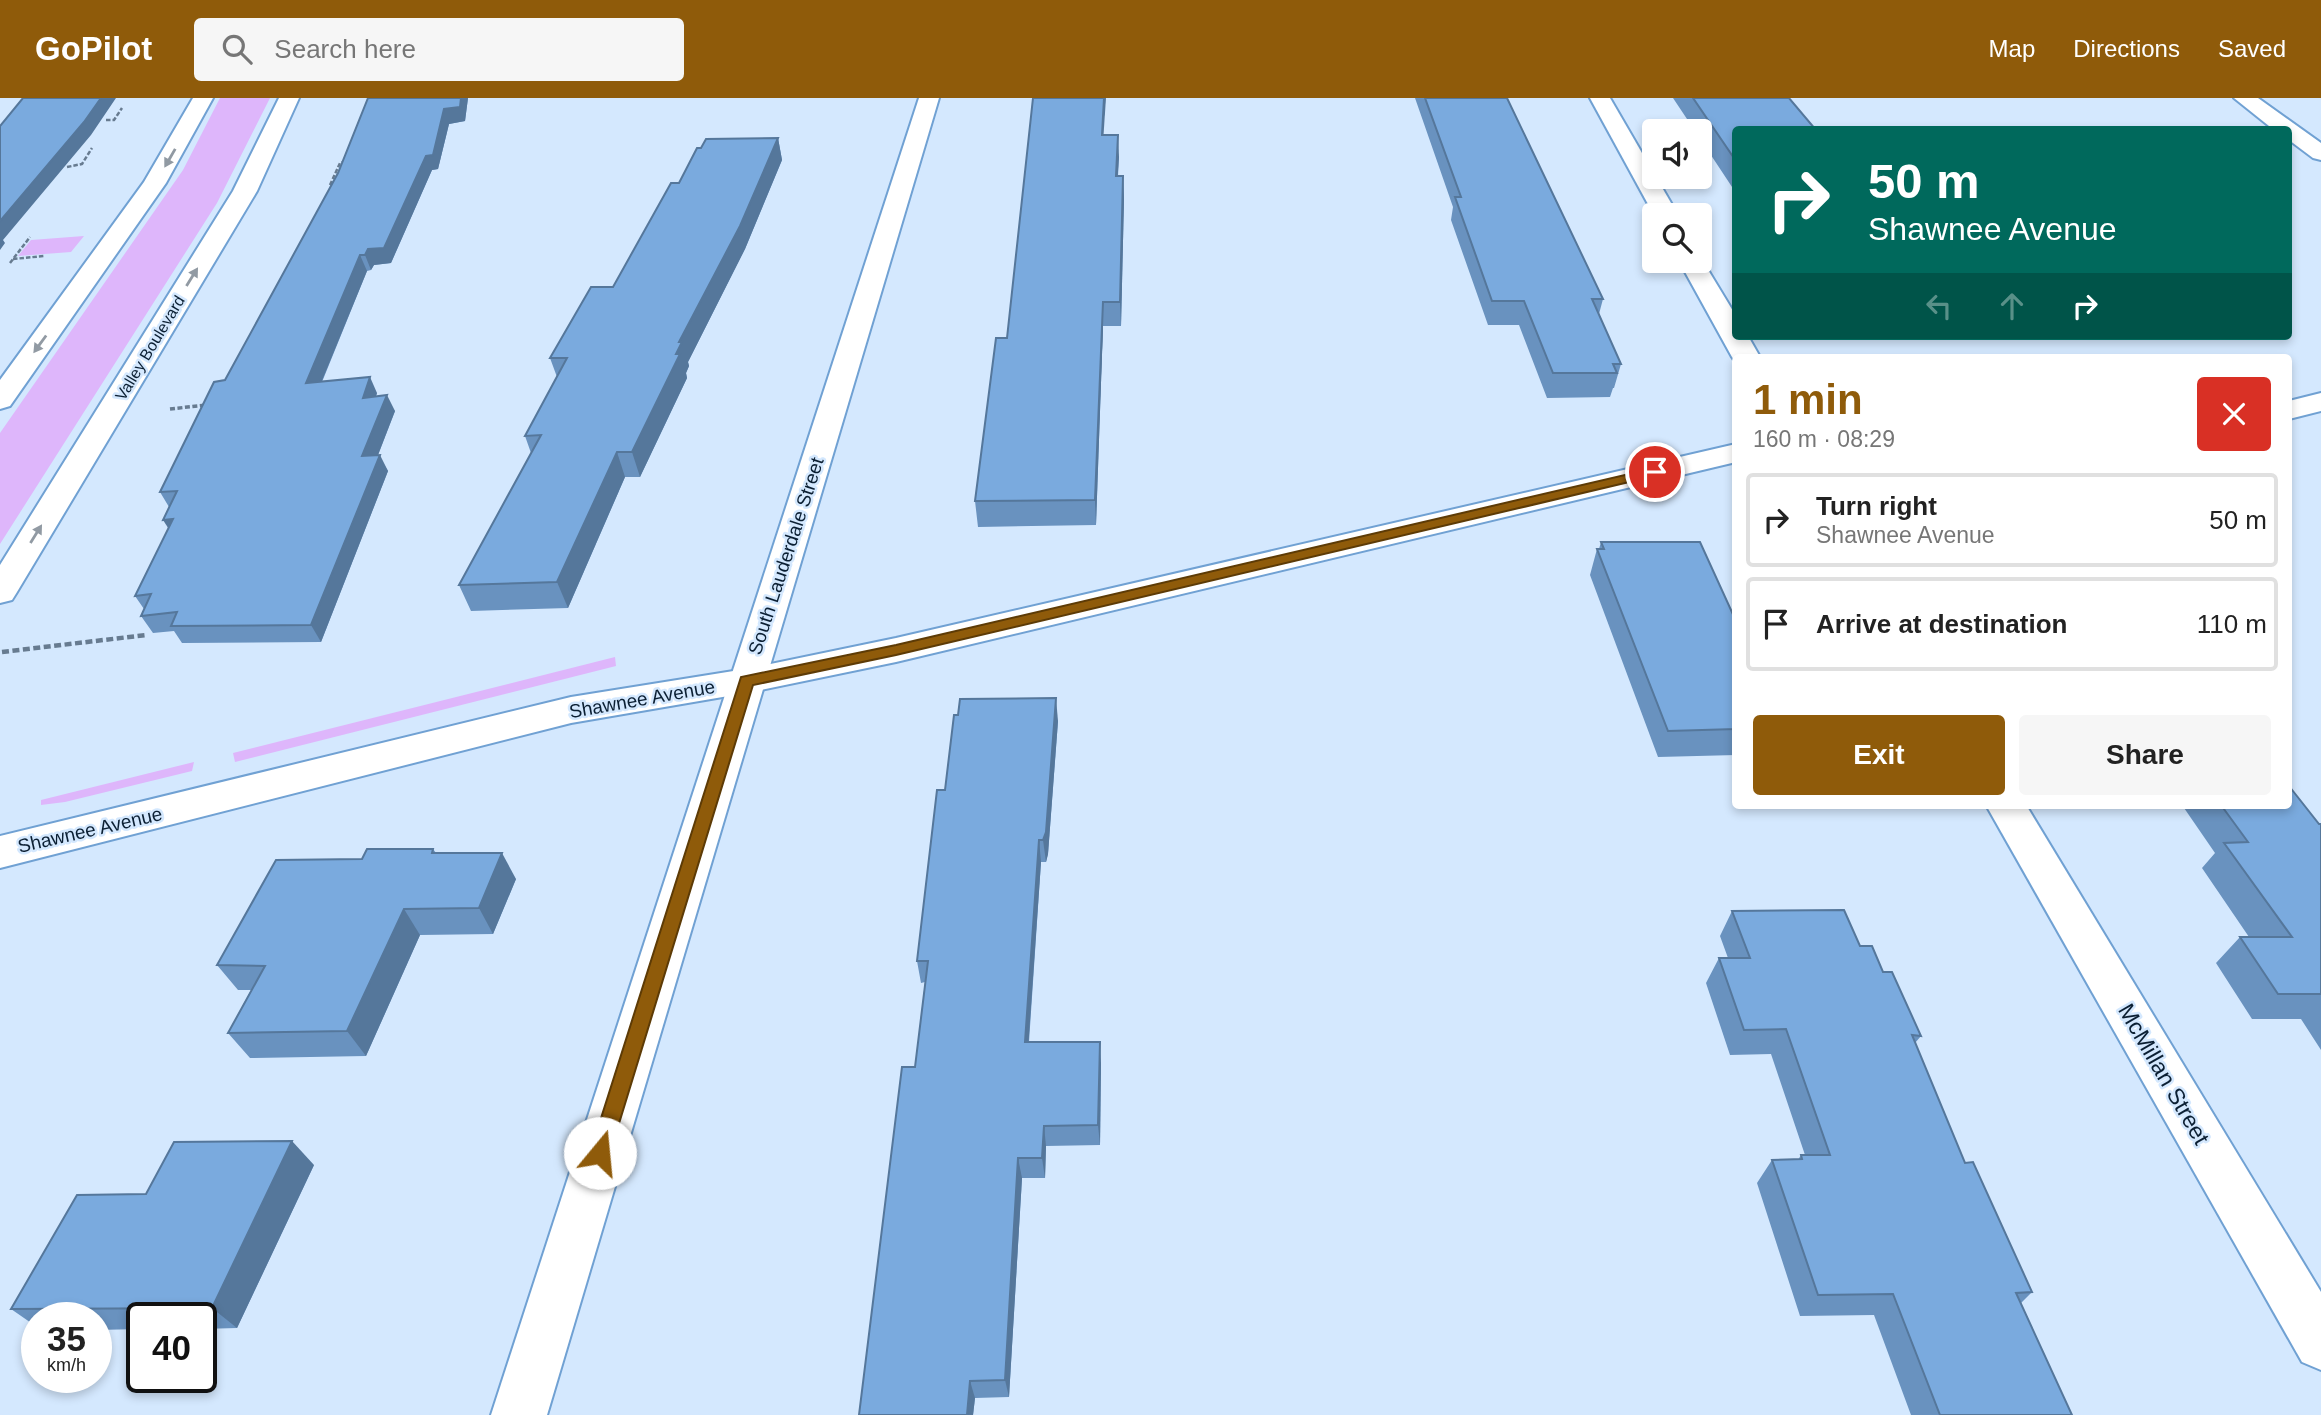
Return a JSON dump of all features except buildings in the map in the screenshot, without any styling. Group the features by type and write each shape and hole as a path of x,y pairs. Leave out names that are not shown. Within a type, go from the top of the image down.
{"street":[{"path":"0,401 155,183 203,98"},
{"name":"Valley Boulevard","path":"0,592 245,191 289,98"},
{"name":"South Lauderdale Street","path":"519,1415 929,98"},
{"path":"1600,98 1659,203"},
{"path":"2244,98 2283,126"},
{"path":"2292,132 2321,153"},
{"path":"1699,273 1732,332"},
{"path":"2292,409 2321,402"},
{"name":"Shawnee Avenue","path":"0,852 571,710 746,681 896,650 1732,454"},
{"name":"McMillan Street","path":"2008,809 2321,1343"}],"path":[{"path":"106,120 114,120 122,108"},
{"path":"67,167 82,164 92,148"},
{"path":"330,185 341,161 354,160"},
{"path":"10,263 30,237"},
{"path":"165,410 214,404"},
{"path":"2,652 146,635"}],"shaded area":[{"path":"220,98 270,98 217,203 0,544 0,433 183,170"},
{"path":"84,236 71,252 18,256 31,240"},
{"path":"615,657 616,666 235,762 233,753"},
{"path":"194,762 192,771 65,802 41,805 41,800"}],"route":[{"path":"600,1153 746,681 896,650 1655,472"}]}
